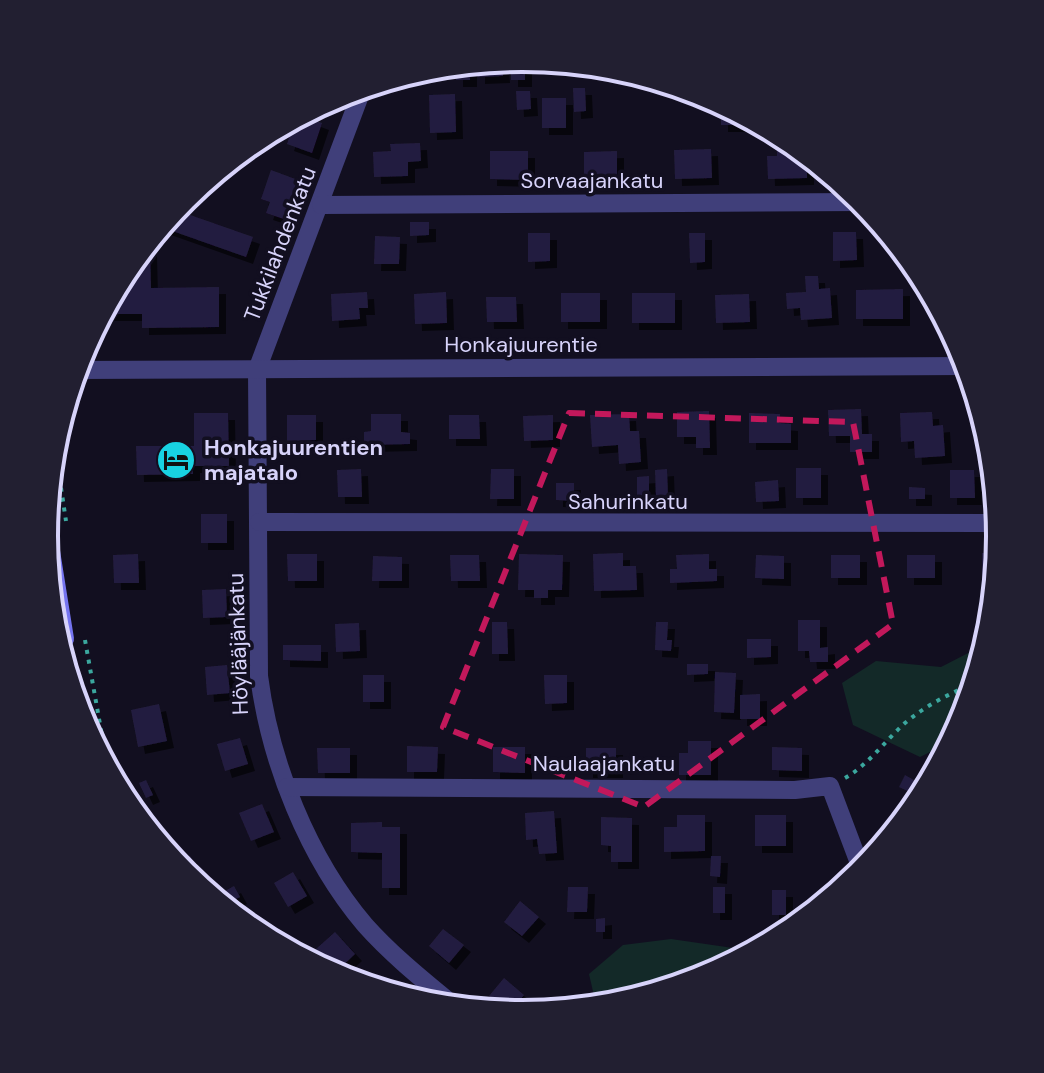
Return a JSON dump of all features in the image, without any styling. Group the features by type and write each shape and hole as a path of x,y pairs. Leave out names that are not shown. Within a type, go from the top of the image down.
{"street":[{"name":"Tukkilahdenkatu","path":"257,370 357,103"},
{"name":"Sorvaajankatu","path":"321,205 844,202"},
{"name":"Honkajuurentie","path":"89,370 954,366"},
{"name":"Höylääjänkatu","path":"257,370 259,676 266,726 287,787 344,897 366,926 440,993"},
{"name":"Sahurinkatu","path":"259,522 986,523"},
{"name":"Naulaajankatu","path":"287,787 795,790 830,786"},
{"path":"830,786 857,857"}],"path":[{"path":"830,786 858,771 908,720 938,699 960,689"}],"highlighted area":[{"path":"569,413 853,422 893,624 644,807 443,727"}],"green space":[{"path":"971,651 951,714 934,750 920,757 853,725 842,683 876,661 941,667"},
{"path":"671,939 735,948 671,976 594,995 589,974 623,945"}],"building":[{"path":"511,72 525,72 525,80 511,80"},
{"path":"503,73 503,76 478,77 478,74"},
{"path":"470,75 470,80 456,80 456,77"},
{"path":"573,88 585,88 586,111 574,112"},
{"path":"516,91 530,91 531,109 517,110"},
{"path":"455,94 456,132 430,133 429,95"},
{"path":"542,98 566,98 566,128 542,128"},
{"path":"721,117 736,125 721,125"},
{"path":"316,121 322,123 312,153 287,144 290,135"},
{"path":"420,143 421,161 408,162 408,176 374,177 373,152 391,151 390,144"},
{"path":"711,149 712,178 675,179 674,150"},
{"path":"777,149 807,170 807,178 768,179 767,156 777,156"},
{"path":"490,151 528,151 528,180 490,179"},
{"path":"617,151 617,179 584,179 584,152"},
{"path":"271,170 298,180 284,219 266,213 270,202 261,199"},
{"path":"188,214 253,237 246,257 173,231"},
{"path":"410,222 429,222 429,235 410,236"},
{"path":"833,232 856,232 857,260 833,261"},
{"path":"528,233 550,233 550,261 528,262"},
{"path":"689,233 705,233 705,262 690,263"},
{"path":"375,236 400,237 399,264 374,264"},
{"path":"150,259 151,288 219,287 219,327 142,328 142,314 115,314"},
{"path":"805,276 818,276 819,289 830,288 832,318 801,320 800,308 787,309 786,293 806,292"},
{"path":"903,289 903,319 856,319 856,290"},
{"path":"367,292 368,308 359,308 360,319 332,321 331,294"},
{"path":"446,292 447,323 415,324 414,294"},
{"path":"561,293 600,293 600,322 561,322"},
{"path":"632,293 675,293 675,323 632,323"},
{"path":"749,294 750,322 716,323 715,295"},
{"path":"486,297 516,297 517,322 487,322"},
{"path":"861,409 862,434 872,434 872,452 850,452 850,436 829,436 828,410"},
{"path":"709,411 710,448 696,448 696,437 677,437 677,412"},
{"path":"932,412 933,426 943,425 945,456 915,458 914,441 901,442 900,413"},
{"path":"194,413 228,413 229,466 193,466 193,474 137,475 136,446 194,446"},
{"path":"749,413 780,414 779,423 791,424 791,443 749,443"},
{"path":"371,414 401,414 401,432 410,433 410,444 364,445 364,432 371,431"},
{"path":"629,414 630,431 639,431 641,462 619,464 618,445 592,447 590,415"},
{"path":"287,415 316,415 316,440 287,441"},
{"path":"449,415 479,415 480,439 449,439"},
{"path":"553,415 553,440 524,441 523,416"},
{"path":"796,468 821,468 821,498 796,498"},
{"path":"361,469 362,497 338,497 337,470"},
{"path":"491,469 514,469 514,499 490,499"},
{"path":"667,469 668,497 656,497 655,470"},
{"path":"950,470 974,470 975,498 950,498"},
{"path":"649,476 649,498 637,498 637,477"},
{"path":"778,480 779,501 756,502 755,482"},
{"path":"556,483 574,483 574,501 556,500"},
{"path":"909,487 925,488 925,499 909,499"},
{"path":"201,514 227,514 227,543 201,543"},
{"path":"623,553 623,566 636,566 637,590 594,591 593,554"},
{"path":"982,553 985,553 984,579"},
{"path":"138,554 139,583 114,583 113,555"},
{"path":"287,554 317,554 317,581 288,581"},
{"path":"519,554 563,555 562,590 548,590 548,598 534,598 534,590 518,590"},
{"path":"709,554 709,569 717,569 717,581 670,583 670,569 677,569 676,555"},
{"path":"450,555 479,555 480,581 451,581"},
{"path":"756,555 784,556 784,579 755,578"},
{"path":"831,555 860,555 860,578 831,578"},
{"path":"907,555 935,555 935,578 907,578"},
{"path":"373,556 402,557 402,581 372,581"},
{"path":"226,589 227,617 203,618 202,590"},
{"path":"798,620 820,620 820,648 828,647 828,662 810,662 809,651 798,651"},
{"path":"492,622 507,622 508,654 492,654"},
{"path":"656,622 668,622 667,640 672,640 671,651 655,650"},
{"path":"359,623 360,651 336,652 335,624"},
{"path":"747,639 771,639 771,657 747,658"},
{"path":"283,645 321,645 321,661 283,660"},
{"path":"687,664 708,664 708,674 687,675"},
{"path":"227,665 230,693 207,695 205,667"},
{"path":"715,672 736,673 734,713 714,712"},
{"path":"363,675 384,675 384,702 363,702"},
{"path":"544,675 567,675 567,703 545,704"},
{"path":"760,694 760,719 740,719 740,695"},
{"path":"159,704 167,741 138,747 131,710"},
{"path":"240,738 248,764 225,771 217,744"},
{"path":"688,741 711,741 711,775 679,775 679,753 688,753"},
{"path":"407,746 438,747 437,772 407,772"},
{"path":"493,747 525,747 525,773 493,772"},
{"path":"772,747 802,748 802,771 772,770"},
{"path":"317,748 350,748 350,773 318,773"},
{"path":"586,748 616,748 616,771 586,771"},
{"path":"905,775 916,781 909,792 899,787"},
{"path":"146,780 153,795 146,798 139,783"},
{"path":"262,804 274,832 251,841 239,813"},
{"path":"554,811 557,853 539,854 537,839 526,840 525,813"},
{"path":"677,815 705,815 705,851 664,852 664,827 677,827"},
{"path":"755,815 786,815 786,846 755,846"},
{"path":"601,817 632,818 632,862 611,862 611,846 601,845"},
{"path":"382,822 382,827 400,827 400,888 382,888 382,853 351,852 351,823"},
{"path":"711,856 721,856 720,877 710,876"},
{"path":"293,872 307,896 288,907 274,883"},
{"path":"234,886 240,897 234,900 224,892"},
{"path":"568,887 588,887 587,912 567,912"},
{"path":"713,887 725,887 725,913 713,913"},
{"path":"772,890 786,890 786,915 772,915"},
{"path":"520,901 539,917 522,936 504,922"},
{"path":"605,918 605,932 596,932 596,919"},
{"path":"443,929 464,945 449,963 429,946"},
{"path":"335,932 355,954 344,965 322,955 316,949"},
{"path":"504,978 524,995 520,1000 494,1000 489,996"}],"place":[{"name":"Honkajuurentien majatalo","path":"176,460"}]}
